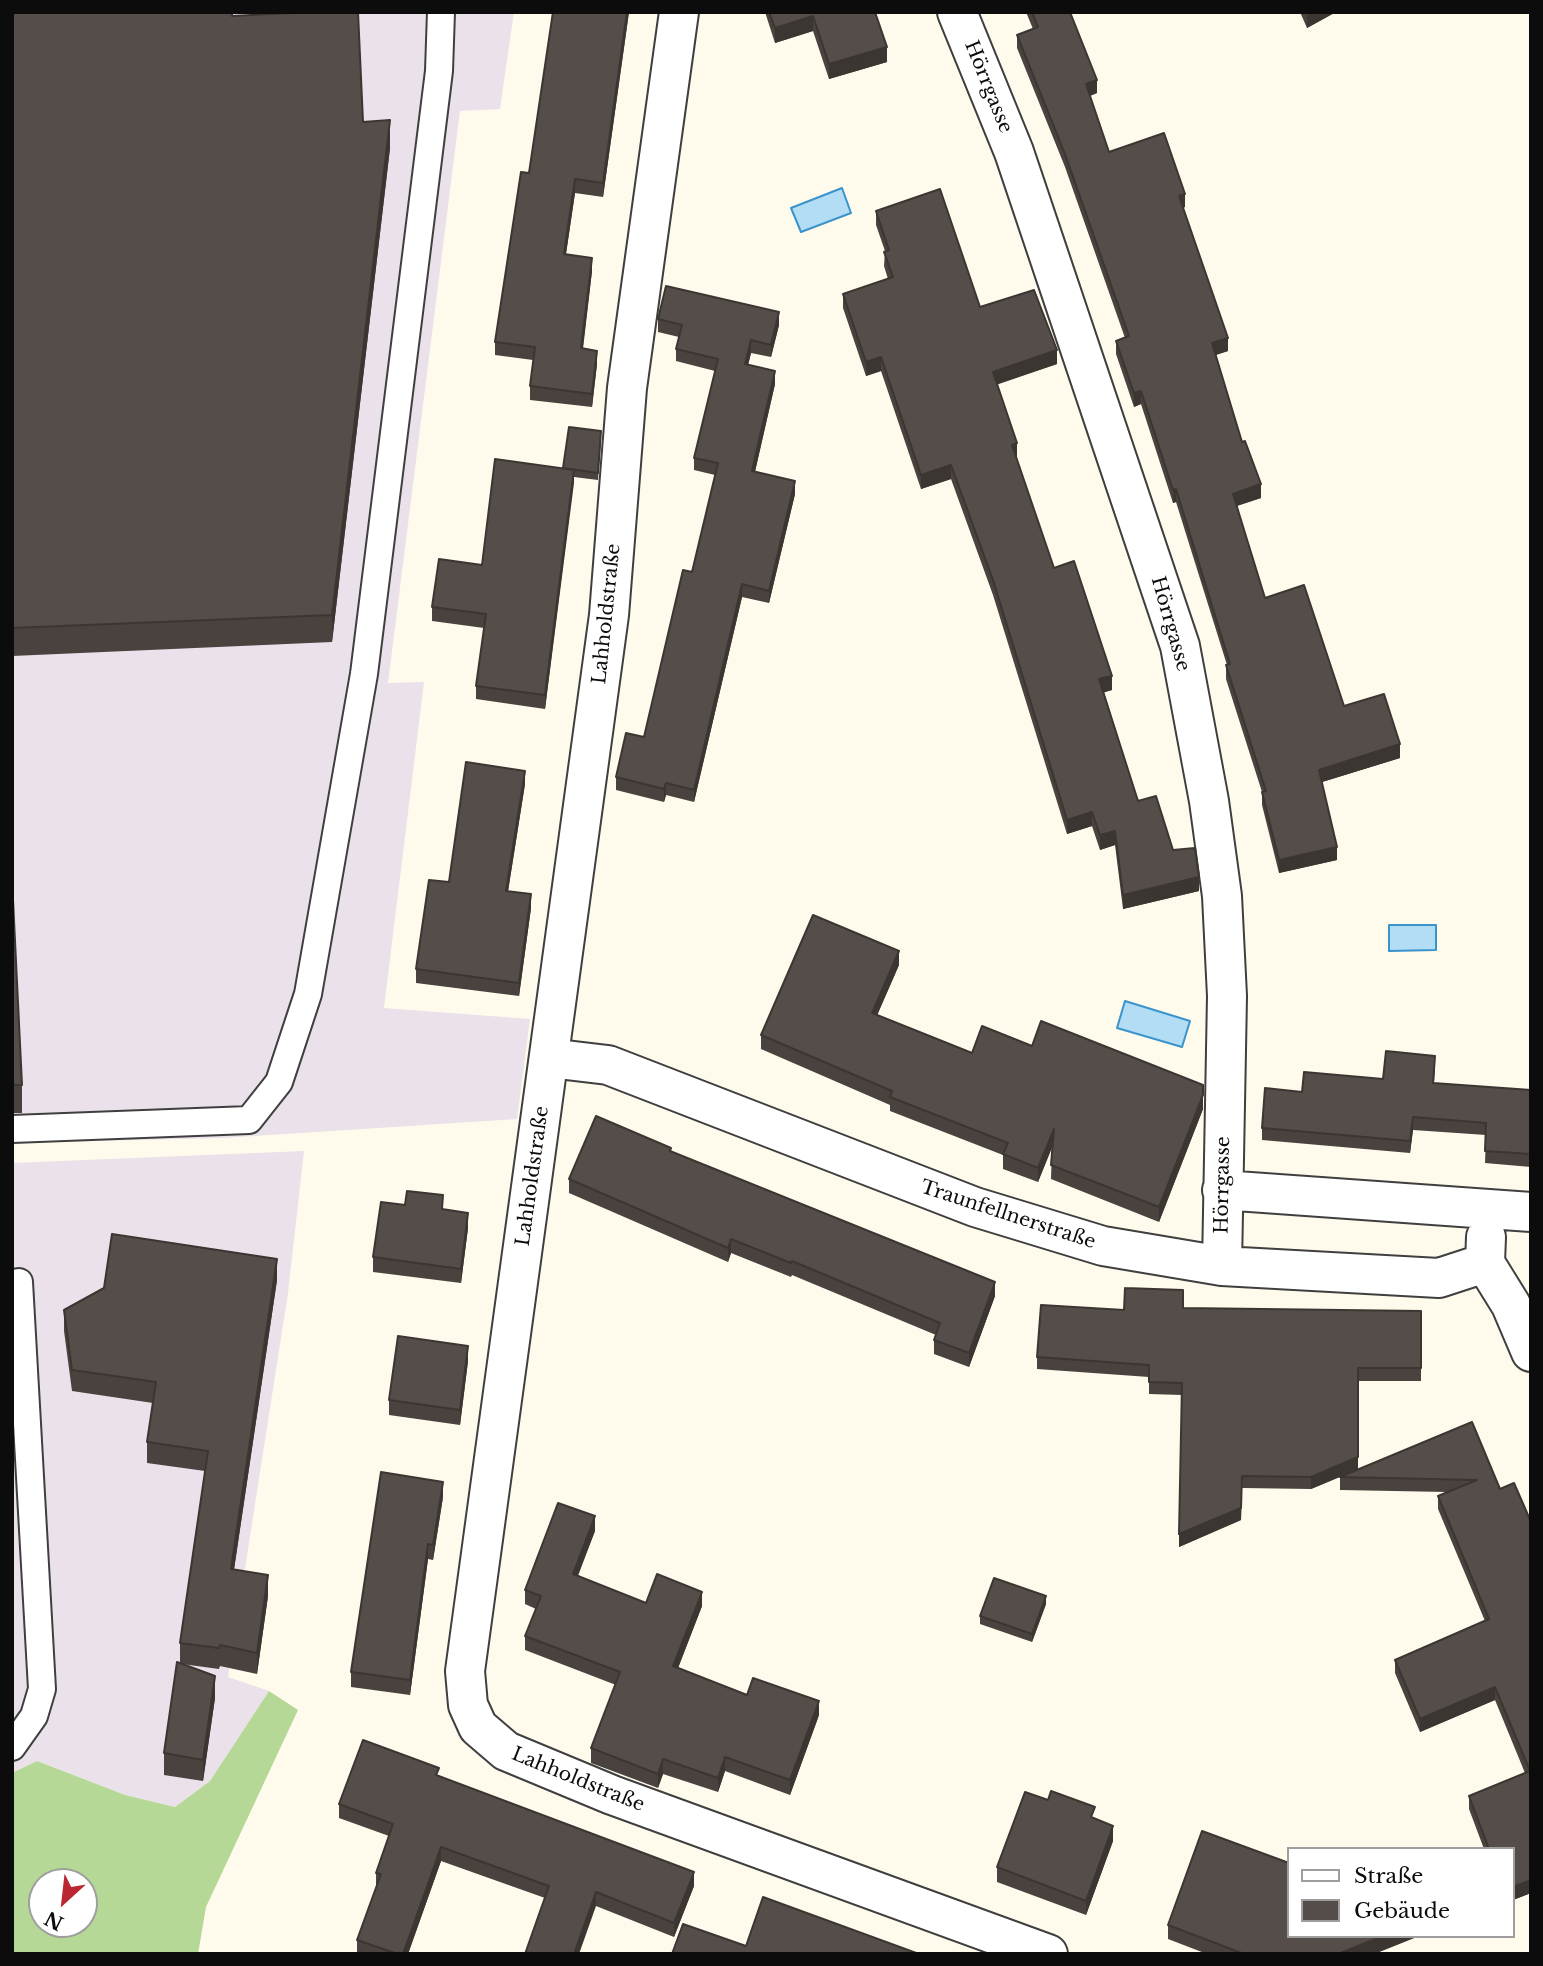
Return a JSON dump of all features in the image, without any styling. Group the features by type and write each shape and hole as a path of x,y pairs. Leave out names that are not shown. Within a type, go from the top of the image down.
{"street":[{"name":"Lahholdstraße","path":"679,12 627,388 609,615 465,1671 468,1705 478,1727 506,1751 612,1795 1048,1954"},
{"name":"Hörrgasse","path":"957,12 1014,152 1180,646 1209,802 1222,896 1227,996 1222,1266"},
{"name":"Traunfellnerstraße","path":"549,1058 608,1065 1042,1230 1103,1246 1222,1266 1439,1278 1485,1263"},
{"path":"1222,1190 1531,1212"},
{"path":"1488,1211 1485,1263 1511,1306 1531,1352"}],"lane":[{"path":"12,1129 250,1121 279,1082 308,994 364,674 437,85 441,12"},
{"path":"12,1283 19,1282 43,1689 34,1716 12,1747"}],"shaded area":[{"path":"12,12 514,12 500,109 460,111 388,683 424,682 384,1008 530,1019 517,1119 224,1138 12,1143"},
{"path":"304,1151 288,1293 228,1677 269,1691 210,1781 175,1807 125,1795 37,1761 12,1773 12,1163"}],"green space":[{"path":"269,1691 298,1710 206,1907 198,1954 12,1954 12,1773 37,1761 125,1795 175,1807 210,1781"}],"water":[{"path":"842,188 851,213 801,232 791,208"},
{"path":"1389,925 1436,925 1436,950 1389,951"},
{"path":"1125,1001 1190,1021 1182,1047 1117,1028"}],"building":[{"path":"12,12 232,12 232,16 358,12 363,122 390,120 332,615 12,628"},
{"path":"553,12 627,12 603,183 575,179 564,254 592,258 581,348 597,351 592,394 530,386 535,347 495,342 521,172 529,173"},
{"path":"769,12 875,12 887,47 829,64 813,16 775,28"},
{"path":"1032,12 1070,12 1097,80 1086,84 1109,152 1164,133 1185,194 1179,196 1228,338 1212,343 1242,442 1245,441 1261,484 1233,494 1265,598 1304,585 1344,706 1384,694 1400,744 1319,770 1337,847 1279,860 1262,792 1266,791 1226,665 1230,664 1176,489 1173,490 1141,391 1134,393 1116,341 1129,336 1065,154 1017,35 1038,27"},
{"path":"940,189 980,307 1034,290 1057,350 993,372 1017,443 1012,445 1054,568 1074,561 1112,676 1099,679 1138,801 1156,796 1173,850 1195,848 1199,877 1123,895 1115,831 1100,835 1092,812 1067,820 993,580 951,465 921,475 881,357 866,362 843,294 893,277 884,252 889,250 876,211"},
{"path":"666,286 779,312 771,345 751,340 745,364 775,371 752,471 795,481 769,591 742,584 694,790 666,783 664,789 616,777 626,733 644,737 683,570 692,572 718,463 694,458 718,359 676,349 682,325 658,319"},
{"path":"569,427 601,431 598,473 563,468"},
{"path":"495,459 574,470 545,695 476,686 486,614 432,607 439,559 482,565"},
{"path":"466,762 525,771 506,891 531,894 519,983 416,969 429,880 449,882"},
{"path":"12,879 22,1085 12,1085"},
{"path":"813,915 899,951 872,1013 972,1053 982,1026 1032,1046 1041,1021 1203,1085 1203,1095 1159,1207 1051,1165 1054,1129 1038,1168 1003,1154 1008,1143 890,1097 892,1091 761,1035"},
{"path":"1386,1051 1435,1056 1433,1083 1531,1090 1531,1154 1485,1151 1486,1123 1413,1117 1410,1141 1262,1128 1265,1088 1302,1092 1304,1072 1383,1079"},
{"path":"596,1116 671,1148 670,1151 995,1282 969,1353 934,1340 940,1323 792,1261 791,1263 731,1239 728,1248 569,1179"},
{"path":"407,1191 443,1195 442,1209 468,1213 461,1269 373,1257 381,1202 405,1205"},
{"path":"112,1234 277,1259 231,1569 268,1575 257,1653 220,1645 219,1648 180,1643 208,1451 147,1442 156,1382 72,1370 64,1310 104,1288"},
{"path":"1125,1288 1183,1290 1183,1308 1421,1311 1421,1368 1358,1368 1358,1457 1311,1477 1242,1476 1241,1508 1179,1534 1182,1383 1149,1382 1149,1365 1037,1357 1041,1305 1124,1310"},
{"path":"398,1336 468,1346 460,1410 389,1400"},
{"path":"1472,1422 1500,1489 1514,1483 1531,1522 1531,1880 1515,1886 1515,1847 1488,1847 1469,1796 1530,1771 1495,1687 1420,1719 1395,1660 1489,1619 1438,1496 1477,1480 1340,1477"},
{"path":"381,1472 443,1482 433,1545 428,1544 410,1680 351,1672"},
{"path":"558,1503 595,1516 573,1574 646,1603 657,1574 702,1592 673,1666 747,1695 753,1678 819,1701 790,1780 725,1757 718,1778 663,1759 658,1774 591,1748 620,1672 525,1636 541,1596 525,1590"},
{"path":"994,1578 1046,1596 1032,1634 980,1616"},
{"path":"177,1662 215,1676 203,1760 164,1753"},
{"path":"363,1740 439,1768 436,1775 694,1872 674,1923 596,1892 574,1954 525,1954 549,1886 441,1847 403,1954 357,1940 381,1874 376,1873 393,1824 339,1804"},
{"path":"1051,1791 1095,1807 1091,1817 1113,1826 1086,1901 997,1867 1025,1792 1048,1800"},
{"path":"1202,1831 1288,1863 1288,1938 1378,1938 1338,1954 1244,1954 1168,1925"},
{"path":"763,1897 919,1954 672,1954 683,1924 746,1946"}]}
